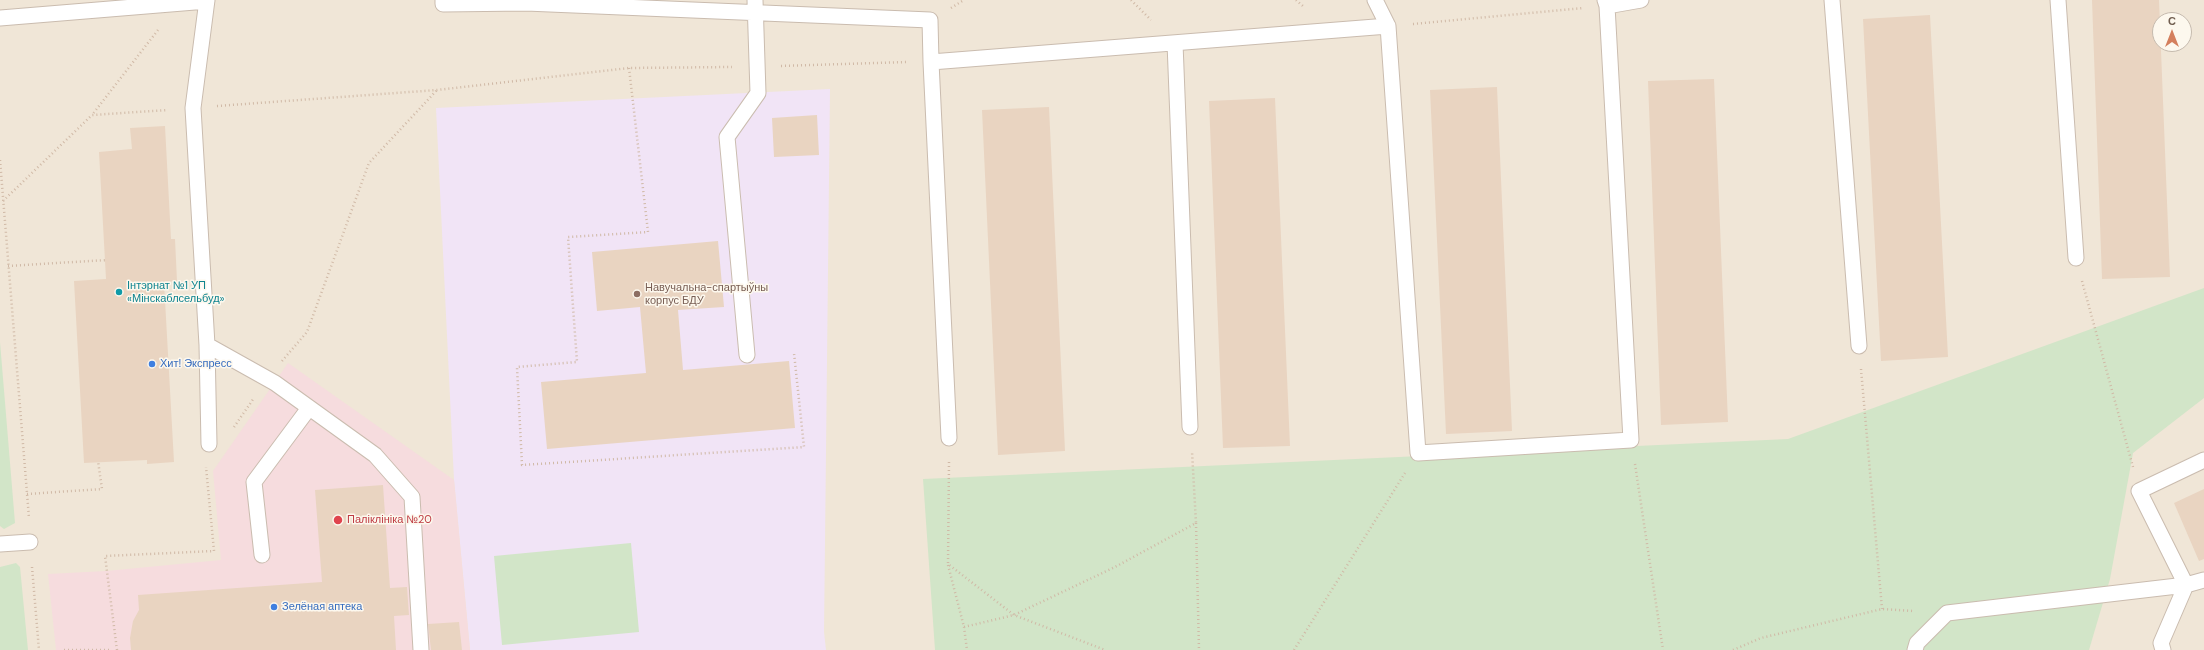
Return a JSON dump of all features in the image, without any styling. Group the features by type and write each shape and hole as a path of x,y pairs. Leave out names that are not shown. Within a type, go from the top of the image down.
{"lane":[{"path":"443,0 443,4 526,1 755,6 930,20 949,438"},
{"path":"1375,0 1388,26 1418,453 1631,440 1606,3 1641,0"},
{"path":"1832,0 1859,346"},
{"path":"2058,0 2076,258"},
{"path":"0,18 207,1 193,108 207,345 209,444"},
{"path":"747,355 727,137 758,94 755,6"},
{"path":"931,62 1388,26"},
{"path":"1174,43 1190,427"},
{"path":"207,345 275,383 375,454 412,497 420,650"},
{"path":"262,555 254,482 309,408"},
{"path":"2163,650 2161,643 2186,585 2139,491 2204,460"},
{"path":"0,544 30,542"},
{"path":"1915,650 1917,643 1947,613 2186,585 2204,580"}],"path":[{"path":"3,201 92,115 177,4"},
{"path":"1388,26 1554,11"},
{"path":"92,115 437,90 629,68 758,67 931,62"},
{"path":"629,68 648,232 568,236 577,362 516,367 522,465 804,447 794,353"},
{"path":"0,160 28,494 30,542 39,650"},
{"path":"2076,258 2139,491"},
{"path":"8,266 107,260"},
{"path":"1859,346 1882,609"},
{"path":"1190,427 1196,523 1199,650"},
{"path":"949,438 948,564 964,627 967,650"},
{"path":"1631,440 1663,650"},
{"path":"1294,650 1418,453"},
{"path":"28,494 102,489 98,461"},
{"path":"964,627 1014,616 1115,567 1196,523"},
{"path":"948,564 1014,616 1105,650"},
{"path":"1732,650 1762,638 1882,609 1947,613"},
{"path":"64,650 109,650"}],"shaded area":[{"path":"0,0 2204,0 2204,650 0,650"},
{"name":"Навучальна-спартыўны корпус БДУ","path":"830,89 824,632 826,650 470,650 454,480 436,108"},
{"name":"Паліклініка №20","path":"288,363 454,480 470,650 56,650 48,574 106,571 221,560 213,471"}],"green space":[{"path":"2204,288 2204,398 2133,453 2110,579 2089,650 935,650 923,479 1788,439"},
{"path":"0,342 15,523 4,529 0,526"},
{"path":"631,543 639,632 502,645 494,556"},
{"path":"16,563 20,567 28,650 0,650 0,567"}],"building":[{"path":"2092,0 2159,0 2159,12 2152,12 2152,52 2161,52 2170,277 2102,279"},
{"path":"1930,15 1948,357 1881,361 1863,19"},
{"path":"1714,79 1728,422 1661,425 1648,81"},
{"path":"1497,87 1512,431 1446,434 1430,90"},
{"path":"1275,98 1290,446 1223,448 1209,101"},
{"path":"1049,107 1065,451 998,455 982,110"},
{"path":"817,115 819,155 774,157 772,118"},
{"name":"Інтэрнат №1 УП «Мінскаблсельбуд»","path":"165,126 171,239 175,239 177,281 164,282 174,462 147,464 147,460 84,463 74,281 106,279 99,152 132,149 130,128"},
{"name":"Навучальна-спартыўны корпус БДУ","path":"718,241 724,307 678,310 683,370 789,361 795,428 547,449 541,382 646,373 640,307 597,311 592,252"},
{"name":"Паліклініка №20","path":"383,485 390,588 407,587 409,615 394,616 396,650 131,650 130,638 133,621 139,610 138,595 322,582 315,490"},
{"path":"2204,489 2204,559 2199,561 2174,503"},
{"path":"459,622 462,650 431,650 428,624"}],"place":[{"name":"Інтэрнат №1 УП «Мінскаблсельбуд»","path":"119,292"},
{"name":"Навучальна-спартыўны корпус БДУ","path":"637,294"},
{"name":"Хит! Экспресс","path":"152,364"},
{"name":"Паліклініка №20","path":"338,520"},
{"name":"Зелёная аптека","path":"274,607"}]}
